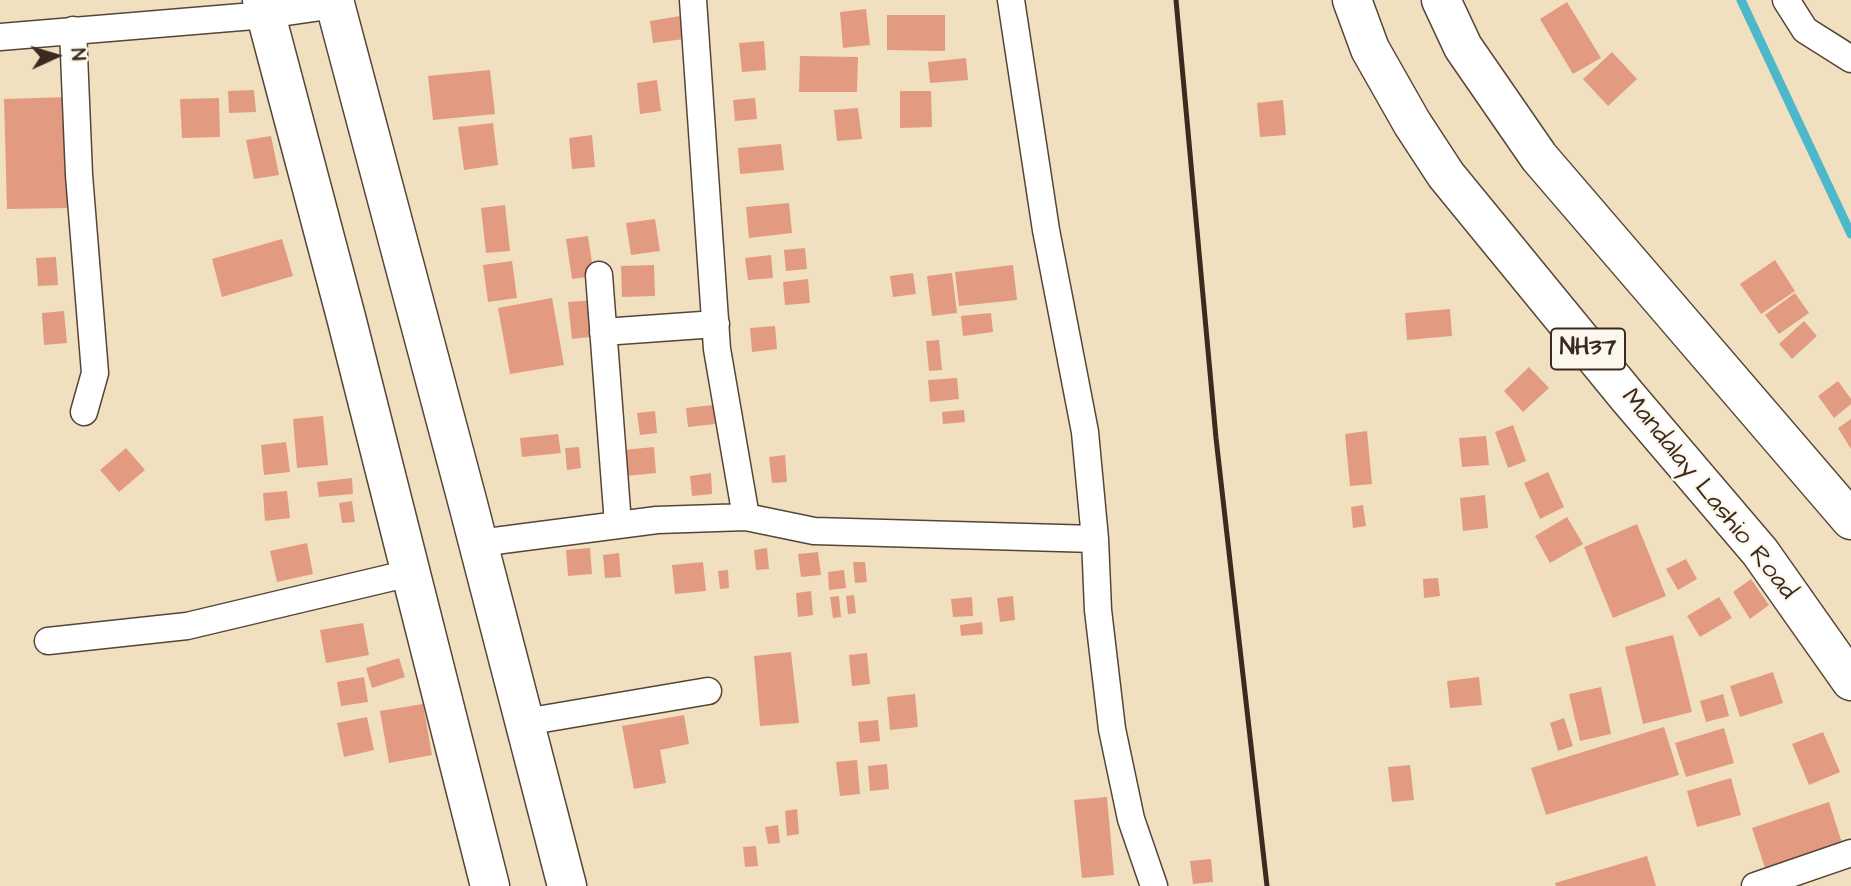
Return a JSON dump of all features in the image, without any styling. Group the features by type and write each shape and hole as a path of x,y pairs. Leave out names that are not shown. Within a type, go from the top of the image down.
{"main road":[{"name":"Mandalay Lashio Road","path":"1352,0 1370,49 1412,123 1446,175 1574,332 1760,552 1851,681"},
{"path":"1441,0 1462,47 1539,157 1851,520"},
{"path":"334,2 479,542 567,886"},
{"path":"264,8 346,317 490,886"}],"street":[{"path":"693,0 717,349 746,517"},
{"path":"1012,0 1046,230 1085,432 1095,538 1098,610 1112,729 1131,819 1154,886"},
{"path":"1786,0 1805,30 1851,59"},
{"path":"0,37 334,2"},
{"path":"73,30 79,175 95,373 83,412"},
{"path":"599,275 618,524"},
{"path":"603,332 716,324"},
{"path":"479,542 657,520 746,517 814,531 1095,538"},
{"path":"48,641 187,626 410,573"},
{"path":"525,722 708,691"},
{"path":"1771,883 1851,853"}],"building":[{"path":"1567,2 1601,58 1573,74 1540,19"},
{"path":"866,9 870,45 843,48 840,12"},
{"path":"887,15 945,15 945,51 887,50"},
{"path":"680,16 684,39 653,43 650,21"},
{"path":"764,41 766,70 742,72 739,43"},
{"path":"1612,52 1637,79 1608,106 1583,79"},
{"path":"800,56 858,57 857,92 799,92"},
{"path":"966,58 968,80 930,83 928,62"},
{"path":"490,70 495,114 433,120 428,76"},
{"path":"657,80 661,111 640,114 637,83"},
{"path":"254,90 256,112 229,113 228,91"},
{"path":"900,91 931,91 932,127 900,128"},
{"path":"68,97 70,208 7,209 4,99"},
{"path":"219,98 220,137 182,138 180,99"},
{"path":"755,98 757,119 735,121 733,100"},
{"path":"1283,100 1286,135 1260,137 1257,103"},
{"path":"858,108 862,139 837,141 834,110"},
{"path":"493,123 498,165 464,170 458,127"},
{"path":"592,135 595,167 572,169 569,138"},
{"path":"271,136 279,175 254,179 246,140"},
{"path":"781,144 784,170 740,174 738,148"},
{"path":"789,203 792,233 749,238 746,207"},
{"path":"505,205 510,251 486,253 481,208"},
{"path":"655,219 660,251 631,255 626,223"},
{"path":"588,236 594,276 572,279 566,239"},
{"path":"282,239 293,276 222,297 212,259"},
{"path":"805,248 807,269 786,271 784,250"},
{"path":"771,255 773,278 748,280 745,258"},
{"path":"56,257 58,285 38,286 36,258"},
{"path":"1775,260 1795,291 1761,314 1740,284"},
{"path":"512,261 517,298 488,302 483,265"},
{"path":"654,265 655,296 622,297 621,266"},
{"path":"1013,265 1017,300 959,306 955,272"},
{"path":"913,273 916,294 893,297 890,276"},
{"path":"952,273 957,313 932,316 927,276"},
{"path":"808,279 810,303 785,305 783,282"},
{"path":"1795,293 1809,313 1779,334 1765,315"},
{"path":"552,298 564,365 510,374 498,308"},
{"path":"595,300 599,336 572,339 568,302"},
{"path":"1450,309 1452,336 1407,340 1405,313"},
{"path":"64,311 67,343 44,345 42,313"},
{"path":"991,313 993,332 963,336 961,316"},
{"path":"1804,321 1817,336 1792,359 1779,344"},
{"path":"775,326 777,349 752,352 750,328"},
{"path":"939,340 942,370 929,371 926,341"},
{"path":"1529,367 1549,388 1523,412 1504,391"},
{"path":"957,378 959,399 930,402 928,380"},
{"path":"1838,381 1851,399 1851,404 1834,418 1818,396"},
{"path":"713,405 715,424 688,427 686,408"},
{"path":"964,410 965,422 943,424 942,412"},
{"path":"655,411 657,433 640,435 637,413"},
{"path":"323,416 328,465 297,468 293,419"},
{"path":"1851,419 1851,449 1838,428"},
{"path":"1513,425 1526,461 1508,468 1495,432"},
{"path":"1367,431 1372,484 1350,486 1345,434"},
{"path":"558,434 561,453 522,457 520,438"},
{"path":"1486,436 1489,465 1462,467 1459,438"},
{"path":"286,442 290,472 264,475 261,445"},
{"path":"579,447 581,468 567,470 565,448"},
{"path":"654,447 656,473 626,476 623,450"},
{"path":"126,448 145,470 119,492 100,470"},
{"path":"785,455 787,482 772,483 769,457"},
{"path":"1548,472 1564,507 1540,519 1524,483"},
{"path":"711,473 712,494 692,496 690,476"},
{"path":"352,478 353,494 319,497 317,482"},
{"path":"287,491 290,518 265,521 263,493"},
{"path":"1485,495 1488,528 1463,531 1460,498"},
{"path":"352,501 355,522 342,523 339,503"},
{"path":"1363,505 1366,526 1353,528 1351,507"},
{"path":"1567,517 1583,544 1550,563 1535,536"},
{"path":"1637,524 1666,596 1613,618 1584,547"},
{"path":"307,543 313,574 277,582 270,551"},
{"path":"590,548 592,574 568,576 566,550"},
{"path":"767,548 769,569 756,570 754,550"},
{"path":"818,552 821,575 801,577 798,554"},
{"path":"619,553 621,577 605,578 603,555"},
{"path":"1686,559 1697,579 1678,590 1666,569"},
{"path":"703,562 706,591 675,594 672,565"},
{"path":"853,562 865,562 867,582 855,583"},
{"path":"728,570 729,588 720,589 718,571"},
{"path":"844,570 846,588 829,590 828,572"},
{"path":"1438,578 1440,596 1424,598 1423,579"},
{"path":"1751,579 1769,605 1750,619 1733,592"},
{"path":"811,591 813,615 798,617 796,593"},
{"path":"854,595 856,613 848,614 846,596"},
{"path":"839,596 841,617 833,618 830,597"},
{"path":"1013,596 1015,620 1000,622 997,598"},
{"path":"972,597 973,616 953,617 951,599"},
{"path":"1719,597 1732,618 1700,637 1687,616"},
{"path":"982,622 983,634 961,636 960,625"},
{"path":"363,623 369,655 326,663 320,630"},
{"path":"1673,635 1692,712 1643,724 1625,647"},
{"path":"791,652 799,723 760,726 754,656"},
{"path":"867,653 870,684 852,686 849,655"},
{"path":"399,658 405,677 372,688 366,668"},
{"path":"1773,672 1783,703 1740,717 1730,686"},
{"path":"364,677 368,702 341,706 337,682"},
{"path":"1479,677 1482,705 1450,708 1447,681"},
{"path":"1601,687 1611,734 1580,741 1569,694"},
{"path":"915,694 918,727 890,730 887,697"},
{"path":"1723,694 1729,716 1706,722 1700,701"},
{"path":"423,704 432,755 389,763 380,711"},
{"path":"684,715 689,744 660,750 666,783 634,789 622,726"},
{"path":"367,717 374,750 344,757 337,723"},
{"path":"1564,718 1573,746 1558,751 1550,723"},
{"path":"878,720 880,741 860,743 858,722"},
{"path":"1664,727 1679,775 1546,815 1531,768"},
{"path":"1724,728 1734,763 1686,777 1675,743"},
{"path":"1823,732 1840,772 1809,785 1792,744"},
{"path":"857,760 860,794 840,796 836,762"},
{"path":"887,764 889,789 870,791 868,766"},
{"path":"1410,765 1414,800 1392,802 1388,767"},
{"path":"1731,778 1741,815 1697,827 1687,791"},
{"path":"1107,797 1114,875 1082,878 1074,800"},
{"path":"1829,802 1842,843 1765,868 1752,828"},
{"path":"797,809 799,834 787,836 785,811"},
{"path":"778,825 780,843 768,844 765,827"},
{"path":"756,846 758,866 745,867 743,847"},
{"path":"1647,856 1656,886 1556,886 1555,883"},
{"path":"1211,859 1213,882 1193,884 1190,861"}],"waterway":[{"path":"1741,0 1851,234"}],"railway":[{"path":"1176,0 1216,438 1267,886"}]}
